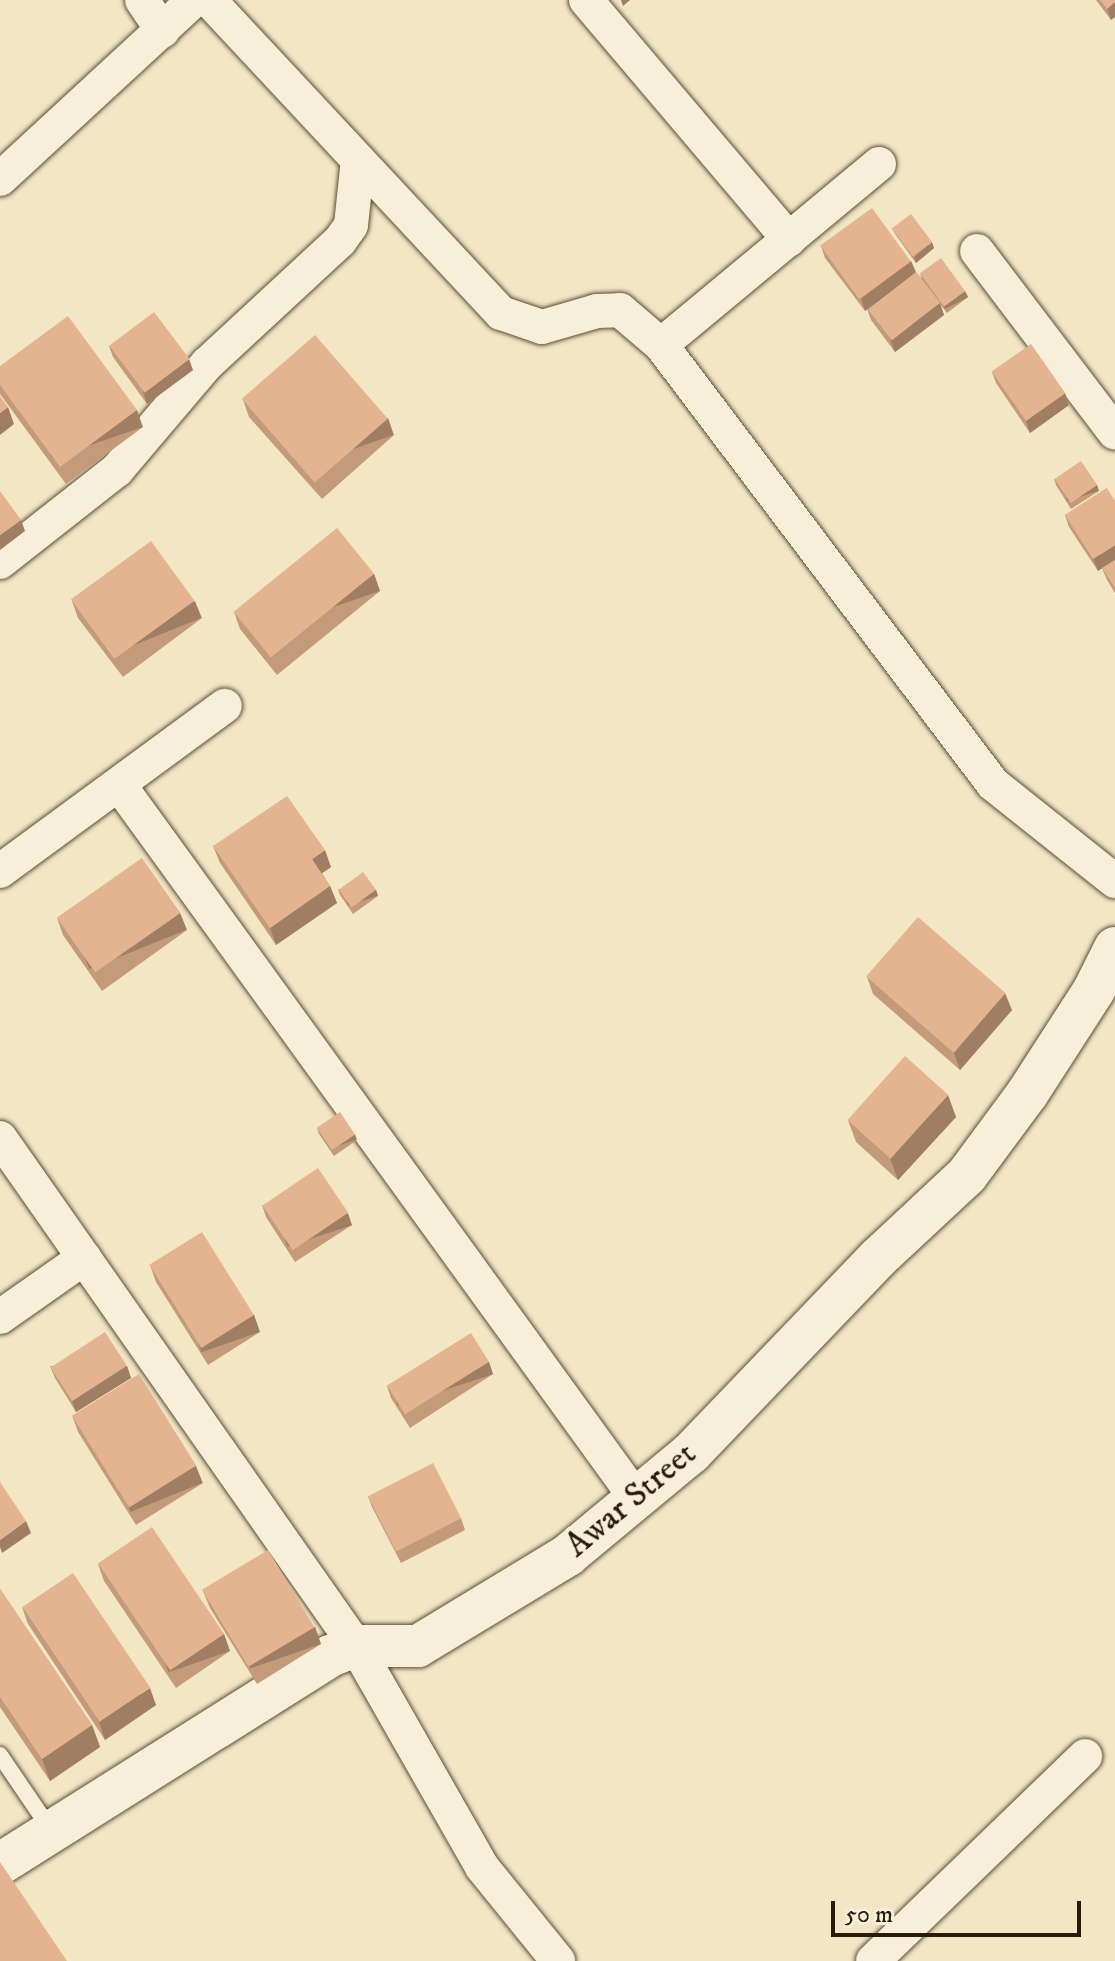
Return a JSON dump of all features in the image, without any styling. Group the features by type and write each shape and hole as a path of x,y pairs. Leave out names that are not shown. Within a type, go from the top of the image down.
{"street":[{"path":"142,0 163,31"},
{"path":"0,179 194,0"},
{"path":"209,0 501,313 542,327 597,311 620,310 661,345 993,784 1115,881"},
{"path":"586,0 789,239"},
{"path":"0,562 117,470 207,364 340,241 351,225 358,160"},
{"path":"661,345 879,164"},
{"path":"977,251 1115,433"},
{"path":"0,871 120,786 225,706"},
{"path":"120,786 636,1498"},
{"name":"Awar Street","path":"0,1864 330,1656 356,1646 418,1646 450,1631 568,1555 691,1453 877,1259 967,1175 1027,1094 1094,990 1115,948"},
{"path":"0,1138 356,1646 482,1867 558,1961"},
{"path":"0,1317 84,1258"},
{"path":"873,1961 1085,1756"}],"lane":[{"path":"0,1755 51,1830"}],"building":[{"path":"1100,0 1115,0 1115,2 1107,9"},
{"path":"872,208 911,261 859,299 820,246"},
{"path":"911,214 932,242 913,256 892,228"},
{"path":"941,258 965,291 944,306 920,273"},
{"path":"916,272 940,303 892,340 868,310"},
{"path":"154,312 190,359 145,393 109,346"},
{"path":"68,316 137,410 60,467 0,385 0,366"},
{"path":"315,335 388,419 315,482 242,399"},
{"path":"1031,344 1065,393 1026,421 992,372"},
{"path":"0,396 8,407 0,413"},
{"path":"1081,461 1097,485 1071,503 1054,479"},
{"path":"1107,488 1115,501 1115,545 1093,559 1065,515"},
{"path":"0,491 21,520 0,535"},
{"path":"337,528 374,574 271,658 234,612"},
{"path":"151,541 194,601 114,659 71,599"},
{"path":"1115,560 1115,588 1102,568"},
{"path":"287,796 325,850 312,859 330,886 270,928 213,846"},
{"path":"142,858 180,913 95,973 57,918"},
{"path":"363,872 376,890 352,907 339,890"},
{"path":"918,917 1006,993 954,1053 866,977"},
{"path":"905,1056 948,1095 891,1159 847,1120"},
{"path":"340,1112 355,1134 332,1150 317,1128"},
{"path":"318,1168 348,1213 293,1250 262,1205"},
{"path":"202,1232 254,1315 201,1348 149,1265"},
{"path":"105,1332 127,1366 72,1401 50,1367"},
{"path":"471,1333 489,1362 405,1414 387,1385"},
{"path":"139,1374 196,1466 129,1507 72,1416"},
{"path":"433,1463 461,1518 396,1551 368,1496"},
{"path":"0,1482 26,1521 0,1540"},
{"path":"152,1527 224,1634 170,1670 98,1563"},
{"path":"268,1550 314,1627 248,1667 202,1590"},
{"path":"73,1573 150,1687 100,1722 22,1607"},
{"path":"0,1589 92,1725 42,1759 0,1697"},
{"path":"0,1862 67,1961 0,1961"}]}
